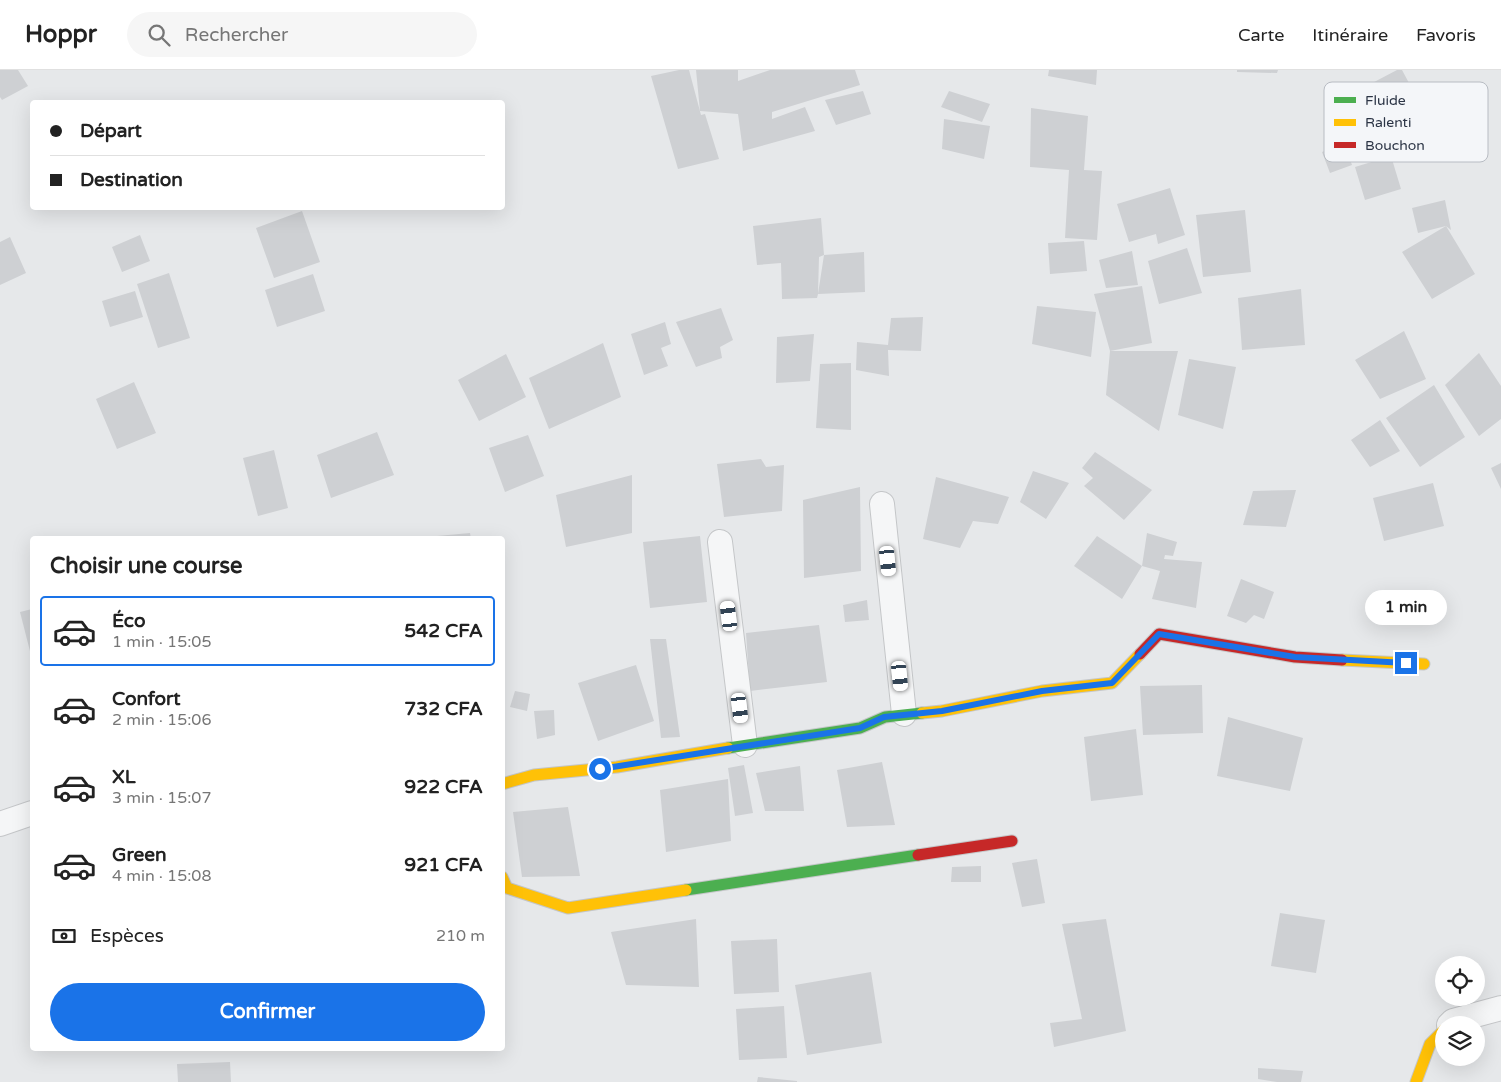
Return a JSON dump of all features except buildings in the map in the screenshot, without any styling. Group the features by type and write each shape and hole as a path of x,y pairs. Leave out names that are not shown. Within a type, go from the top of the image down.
{"street":[{"path":"882,504 904,714"},
{"path":"720,542 745,745"},
{"path":"505,783 534,775 617,767 860,728 884,717 942,711 1042,691 1112,683 1159,634 1295,657 1424,664"},
{"path":"0,824 30,814"},
{"path":"505,884 507,888 568,908 1012,841"},
{"path":"1471,1016 1501,1008"},
{"path":"1416,1082 1430,1044 1435,1039"}],"traffic: fast":[{"path":"728,748 860,728 885,717 922,713"},
{"path":"686,890 918,855"}],"traffic: slow":[{"path":"922,713 942,711 1042,691 1112,683 1140,654"},
{"path":"1342,660 1424,664"},
{"path":"505,783 534,775 617,767 728,748"},
{"path":"505,884 507,888 568,908 686,890"},
{"path":"1416,1082 1430,1044 1435,1039"}],"traffic: jam":[{"path":"1140,654 1159,634 1295,657 1342,660"},
{"path":"918,855 1012,841"}],"route":[{"path":"600,769 860,728 884,717 942,711 1042,691 1112,683 1159,634 1295,657 1406,663"}]}
